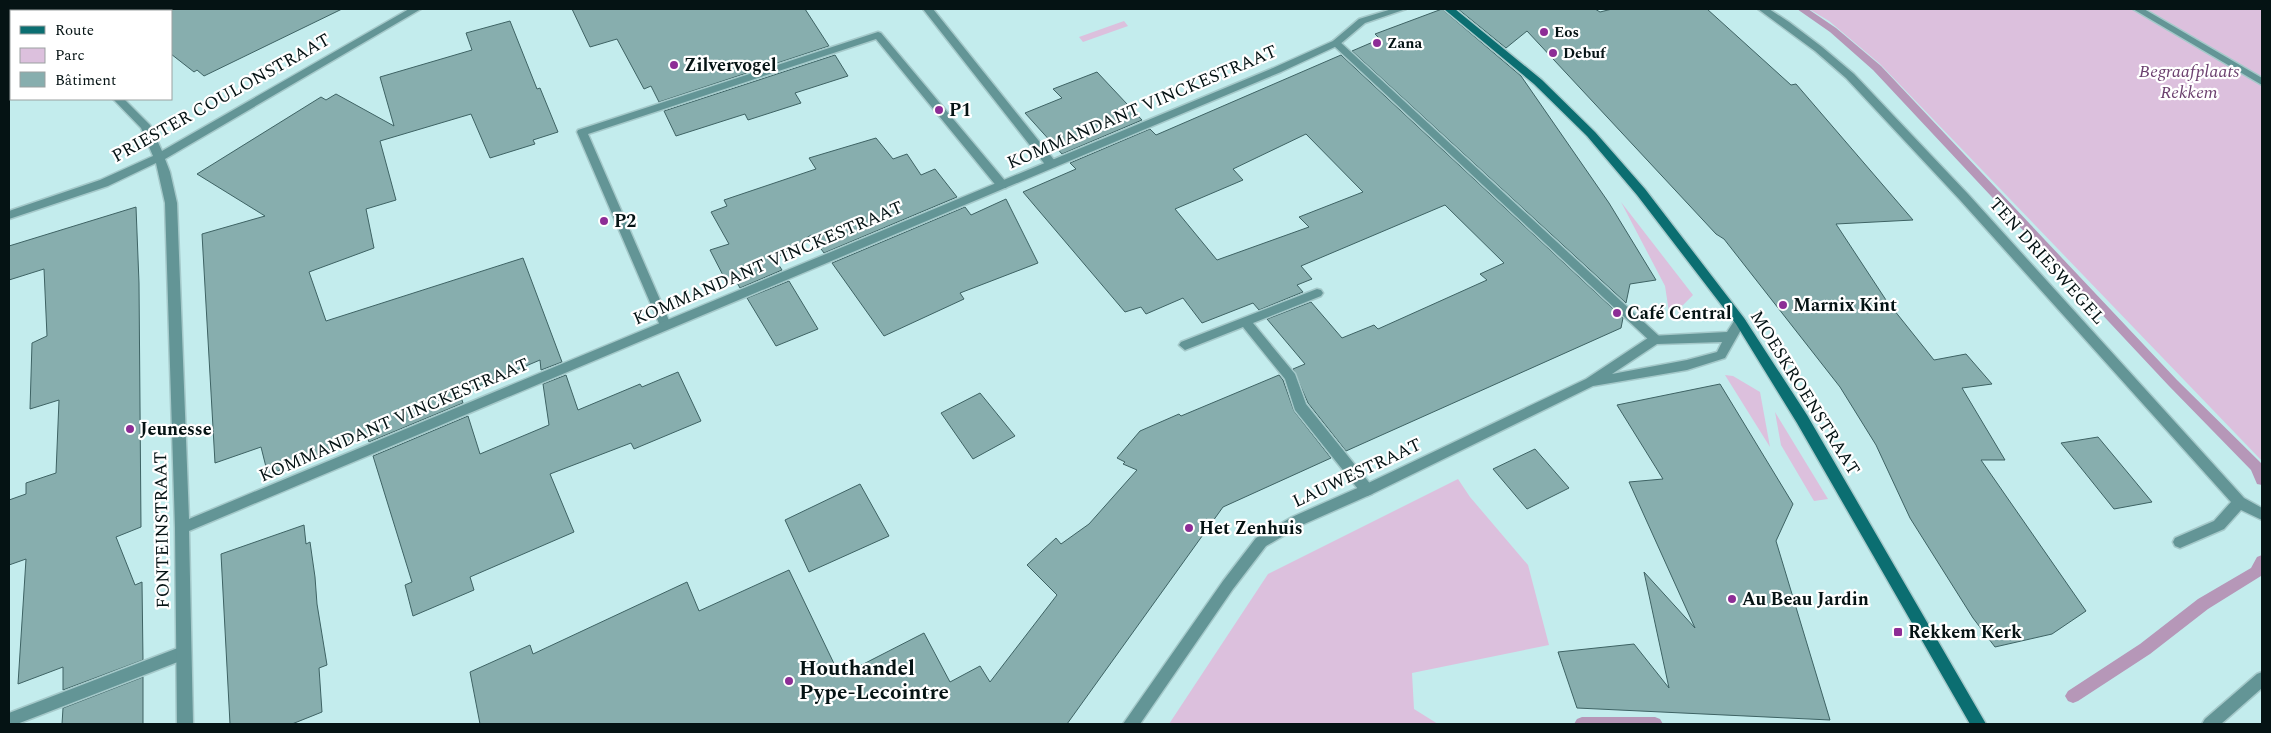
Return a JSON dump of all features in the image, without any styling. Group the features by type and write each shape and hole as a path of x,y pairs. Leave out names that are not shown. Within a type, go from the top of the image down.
{"main road":[{"name":"MOESKROENSTRAAT","path":"1449,9 1538,82 1591,134 1641,192 1740,321 1802,419 1978,724"}],"street":[{"name":"PRIESTER COULONSTRAAT","path":"9,216 104,183 158,158 416,9"},
{"path":"928,9 1051,164"},
{"name":"KOMMANDANT VINCKESTRAAT","path":"182,528 1277,70 1336,43 1362,21 1401,9"},
{"name":"TEN DRIESWEGEL","path":"1763,9 1798,32 1833,59 1850,76 1964,197 2239,502"},
{"path":"2138,9 2262,82"},
{"path":"665,325 582,132 878,35 1002,184"},
{"path":"1336,43 1655,339 1730,337"},
{"name":"FONTEINSTRAAT","path":"119,100 146,127 165,172 171,203 182,528 182,653 185,724"},
{"path":"1185,345 1318,293"},
{"path":"1245,321 1291,377 1300,406 1367,490"},
{"name":"LAUWESTRAAT","path":"1590,382 1687,365 1721,355 1740,321"},
{"name":"LAUWESTRAAT","path":"1131,724 1228,585 1261,542 1297,521 1367,490 1590,382 1655,339"},
{"path":"2180,542 2219,525 2239,502 2262,514"},
{"path":"9,720 182,653"},
{"path":"2210,724 2262,679"}],"green space":[{"name":"Begraafplaats Rekkem","path":"1809,9 2262,9 2262,461 1880,64 1829,21"},
{"path":"1124,21 1128,26 1083,42 1079,37"},
{"path":"1621,202 1693,295 1683,305 1669,312 1665,286"},
{"path":"1725,375 1733,376 1760,392 1770,447"},
{"path":"1775,412 1828,499 1814,501 1781,445"},
{"path":"1458,479 1470,497 1528,565 1549,645 1412,673 1414,709 1438,724 1169,724 1268,574"}],"building":[{"path":"342,9 204,76 197,70 194,72 172,55 171,10"},
{"path":"572,9 805,9 829,46 659,102 651,86 644,89 617,39 590,47"},
{"path":"1442,9 1521,76 1609,203 1656,280 1630,284 1626,303 1352,51 1380,39 1375,34"},
{"path":"1458,9 1595,9 1600,12 1612,9 1707,9 1791,85 1796,84 1913,220 1836,224 1886,300 1934,360 1966,354 1992,384 1962,388 2005,460 1981,460 2086,611 2052,634 1995,647 1973,618 1910,518 1876,445 1840,387 1724,239 1716,234 1527,31 1506,48"},
{"path":"510,21 537,89 540,88 558,132 533,140 535,144 490,158 471,114 380,141 396,200 366,209 374,248 309,272 326,321 523,258 562,362 541,370 540,360 460,394 463,403 369,442 366,434 268,475 261,447 215,463 202,234 265,216 197,174 321,97 326,100 336,94 394,126 380,77 472,50 466,33"},
{"path":"835,55 848,76 795,93 801,103 748,120 745,114 676,136 664,111"},
{"path":"1341,55 1623,318 1621,328 1346,451 1308,403 1293,369 1305,364 1267,319 1311,302 1342,338 1374,325 1378,329 1487,280 1480,274 1504,263 1445,205 1301,266 1312,279 1297,285 1303,292 1259,310 1253,303 1202,323 1183,298 1146,314 1141,307 1125,312 1023,192 1076,169 1070,163 1150,129 1156,135","holes":["1306,134 1363,192 1299,217 1309,227 1217,260 1175,209 1243,180 1233,169"]},
{"path":"1097,72 1142,120 1062,154 1025,113 1062,98 1053,89"},
{"path":"876,138 893,159 907,154 921,175 935,169 957,197 824,253 811,235 775,259 782,270 740,288 735,279 727,283 710,250 729,244 711,212 727,206 724,200 816,169 809,158"},
{"path":"1006,199 1038,263 960,293 964,299 884,336 832,263 965,207 971,215"},
{"path":"136,207 139,283 141,527 116,537 135,585 142,582 143,660 63,690 63,667 18,684 26,559 9,565 9,500 26,494 26,483 56,473 59,400 30,409 32,343 47,336 44,269 9,280 9,246"},
{"path":"789,281 818,329 776,346 747,298"},
{"path":"678,372 701,421 634,449 631,443 550,474 574,532 470,577 474,590 413,616 405,585 412,582 373,456 468,416 480,454 549,425 543,384 566,375 578,410 640,384 642,387"},
{"path":"1279,375 1283,380 1294,411 1331,458 1223,507 1067,724 480,724 470,672 530,645 533,654 687,582 699,611 789,570 840,676 924,633 950,682 980,666 990,682 1057,595 1027,565 1056,538 1061,544 1089,524 1137,470 1123,464 1125,462 1117,458 1140,431"},
{"path":"1720,384 1793,504 1776,541 1830,720 1577,708 1558,652 1634,644 1669,688 1644,572 1695,628 1629,482 1663,479 1617,405"},
{"path":"980,393 1015,436 973,459 941,413"},
{"path":"2098,437 2152,502 2114,509 2061,443"},
{"path":"1535,449 1569,488 1527,509 1493,469"},
{"path":"860,484 889,536 809,572 785,520"},
{"path":"304,525 306,544 310,542 317,604 327,665 319,668 322,712 292,724 230,724 221,554"},
{"path":"143,677 143,724 62,724 63,708"}],"waterway":[{"path":"1802,9 1833,30 1877,68 2173,383 2256,467 2262,480"},
{"path":"2073,696 2145,649 2203,604 2256,572 2262,561"},
{"path":"1582,724 1655,724"}],"place":[{"name":"Eos","path":"1544,32"},
{"name":"Zana","path":"1377,43"},
{"name":"Debuf","path":"1553,53"},
{"name":"Zilvervogel","path":"674,65"},
{"name":"P1","path":"939,110"},
{"name":"P2","path":"604,221"},
{"name":"Marnix Kint","path":"1783,305"},
{"name":"Café Central","path":"1617,313"},
{"name":"Jeunesse","path":"130,429"},
{"name":"Het Zenhuis","path":"1189,528"},
{"name":"Au Beau Jardin","path":"1732,599"},
{"name":"Rekkem Kerk","path":"1898,632"},
{"name":"Houthandel Pype-Lecointre","path":"789,681"}]}
